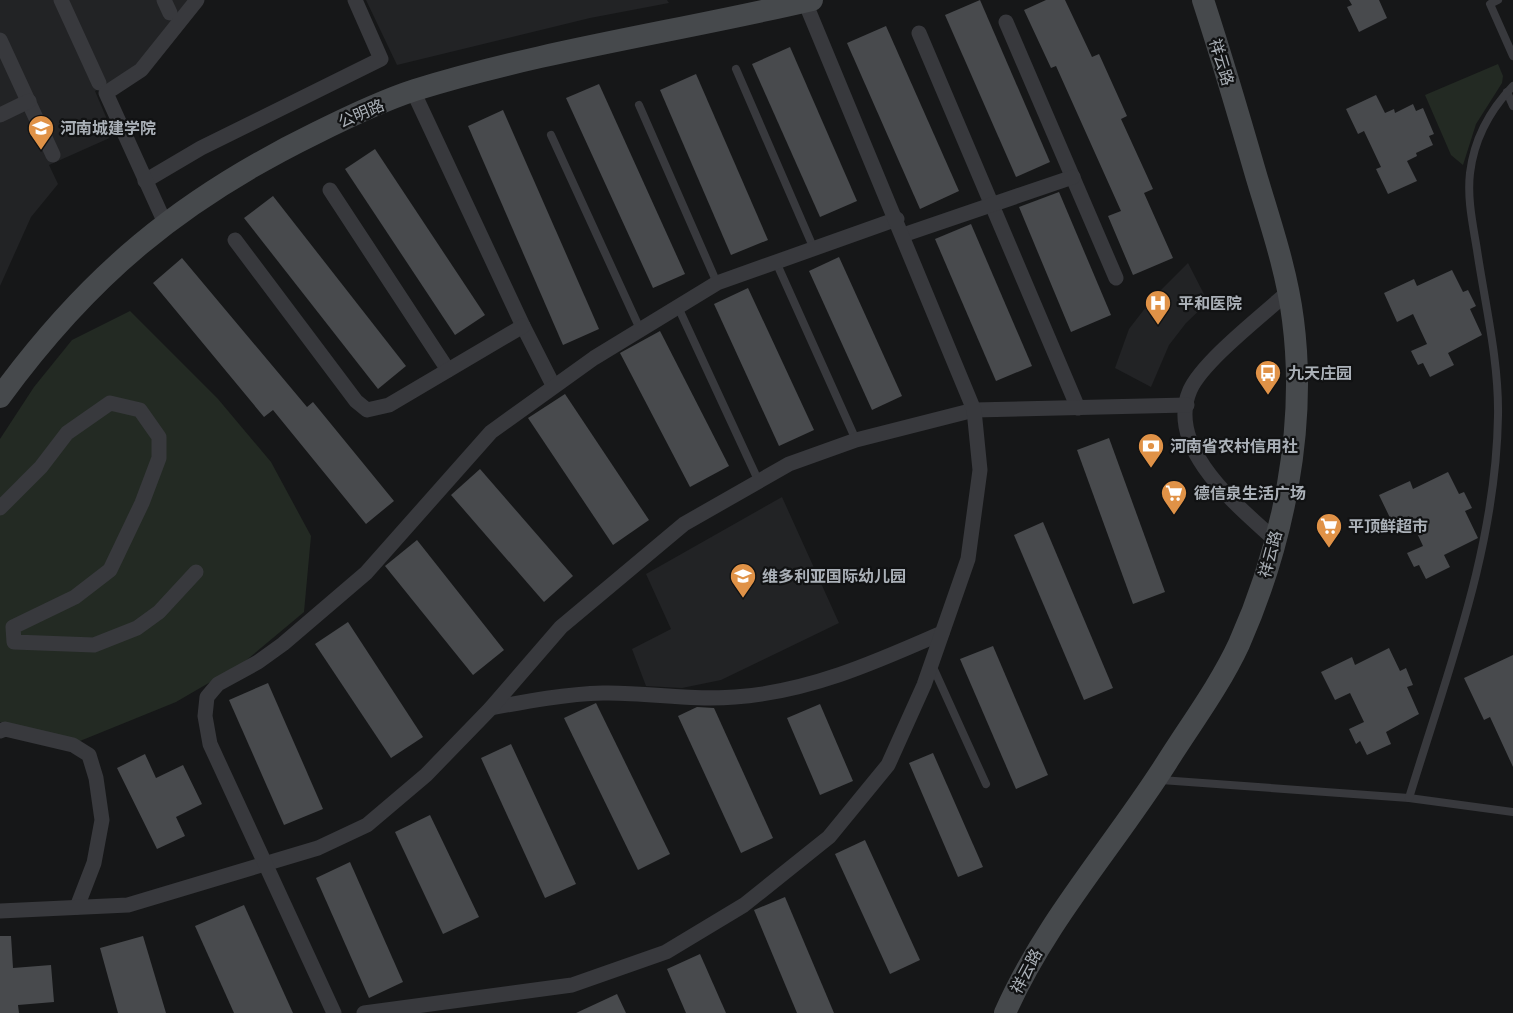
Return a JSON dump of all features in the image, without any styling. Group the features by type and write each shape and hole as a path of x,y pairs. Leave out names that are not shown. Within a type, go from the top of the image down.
{"main road":[{"name":"祥云路","path":"1005,1013 1035,951 1156,779 1238,646 1258,595 1275,540 1289,471 1296,412 1296,351 1288,292 1271,222 1203,0"},
{"name":"公明路","path":"0,396 69,309 121,259 165,224 257,163 351,116 413,91 487,70 809,1"}],"street":[{"path":"61,0 99,83"},
{"path":"165,224 106,93 141,70 197,0"},
{"path":"145,181 201,148 381,60 355,0"},
{"path":"364,1013 572,985 666,952 744,905 829,837 888,765 932,664 968,559 980,470 974,410 809,1"},
{"path":"1006,22 1116,278"},
{"path":"919,33 1078,408"},
{"path":"0,40 53,155"},
{"path":"413,91 553,385"},
{"path":"0,115 29,101"},
{"path":"903,235 1073,177"},
{"path":"330,190 448,370"},
{"path":"334,1013 210,744 205,716 207,697 218,684 258,662 283,644 366,573 491,432 553,385 678,305 717,283 897,219"},
{"path":"236,240 356,401 368,410 389,405 523,326"},
{"path":"1275,540 1218,488 1190,439 1184,419 1190,389 1210,364 1288,292"},
{"path":"0,507 41,467 67,433 110,403 140,410 159,437 159,458 142,503 110,570 75,597 13,627 14,642 94,645 137,628 159,612 196,572"},
{"path":"0,911 128,904 318,848 367,825 426,775 491,708 561,627 684,524 789,464 856,440 974,410 1187,405"},
{"path":"491,708 535,700 604,693 735,698 785,690 864,668 942,633"},
{"path":"2,729 73,745 89,755 96,778 102,820 94,863 78,907"}],"lane":[{"path":"1498,0 1490,4 1513,56"},
{"path":"736,69 814,249"},
{"path":"1409,798 1479,565 1496,468 1496,373 1469,198 1475,148 1483,127 1513,86"},
{"path":"1507,92 1513,106"},
{"path":"639,105 717,283"},
{"path":"551,135 640,329"},
{"path":"776,262 856,440"},
{"path":"678,305 759,482"},
{"path":"932,664 986,784"},
{"path":"1156,779 1409,798 1513,812"}],"shaded area":[{"name":"河南城建学院","path":"0,0 190,0 148,56 120,79 95,91 114,136 49,165 58,184 31,217 0,286"},
{"path":"366,0 667,0 669,3 590,18 397,65"},
{"path":"1498,64 1503,76 1502,83 1476,124 1463,165 1451,155 1425,95"},
{"name":"平和医院","path":"1188,263 1208,302 1186,323 1169,345 1151,387 1115,368 1129,329 1153,298"},
{"path":"130,311 218,399 271,462 311,536 304,612 243,663 176,702 75,743 0,722 0,439 34,387 72,340"},
{"name":"维多利亚国际幼儿园","path":"782,497 839,623 721,680 682,688 646,686 632,649 671,629 646,574"}],"building":[{"path":"980,0 1050,162 1016,177 945,15"},
{"path":"1046,0 1065,0 1092,57 1099,54 1127,116 1121,119 1153,189 1144,193 1173,258 1133,275 1108,216 1121,211 1056,66 1051,68 1024,10"},
{"path":"1349,0 1379,0 1387,18 1359,32 1347,7 1352,5"},
{"path":"886,26 959,191 920,209 847,43"},
{"path":"790,47 857,201 820,217 752,64"},
{"path":"696,74 768,240 731,255 660,90"},
{"path":"599,84 685,274 653,288 566,98"},
{"path":"1376,95 1385,113 1394,109 1395,113 1413,104 1416,111 1423,108 1434,134 1429,136 1433,145 1416,153 1417,156 1407,161 1417,181 1388,194 1376,169 1381,167 1364,131 1358,134 1346,109"},
{"path":"503,110 599,329 563,345 468,126"},
{"path":"375,149 485,315 455,335 345,169"},
{"path":"1059,192 1111,315 1071,332 1019,207"},
{"path":"273,196 406,366 378,389 244,218"},
{"path":"971,224 1032,366 996,381 935,239"},
{"path":"839,257 902,396 872,410 809,271"},
{"path":"182,258 307,407 313,402 394,501 366,524 273,410 264,417 153,283"},
{"path":"1452,270 1463,292 1468,290 1476,306 1470,309 1482,335 1448,353 1454,365 1430,377 1423,363 1418,365 1411,351 1427,344 1413,314 1397,322 1384,293 1414,279 1417,286"},
{"path":"748,288 814,430 779,446 714,304"},
{"path":"660,331 729,466 690,487 620,353"},
{"path":"565,394 649,520 613,545 528,418"},
{"path":"1109,438 1165,592 1133,604 1077,450"},
{"path":"480,469 573,576 544,602 451,495"},
{"path":"1448,472 1459,494 1464,492 1472,508 1465,511 1478,538 1444,555 1450,567 1426,579 1419,565 1414,567 1407,553 1423,546 1409,516 1393,524 1379,495 1410,481 1413,489"},
{"path":"1043,522 1113,688 1084,700 1014,535"},
{"path":"417,540 504,650 473,675 385,566"},
{"path":"348,622 423,737 391,758 315,644"},
{"path":"993,646 1048,775 1016,789 960,659"},
{"path":"1389,648 1400,671 1406,668 1413,685 1407,687 1419,714 1386,732 1391,744 1367,755 1360,741 1356,744 1349,729 1364,722 1350,693 1335,700 1321,672 1352,657 1355,665"},
{"path":"1513,655 1513,767 1490,717 1484,720 1464,678"},
{"path":"268,683 323,809 284,825 229,700"},
{"path":"596,703 670,854 638,870 564,718"},
{"path":"820,704 853,781 820,795 787,718"},
{"path":"697,707 714,708 773,838 741,853 678,716"},
{"path":"511,744 576,884 545,898 481,758"},
{"path":"933,753 983,867 958,877 909,763"},
{"path":"145,754 156,778 183,765 202,804 176,817 185,836 157,849 117,768"},
{"path":"430,815 479,917 443,934 395,832"},
{"path":"865,840 920,960 890,974 835,854"},
{"path":"350,862 403,982 369,998 316,878"},
{"path":"785,897 834,1013 797,1013 754,910"},
{"path":"244,905 293,1013 234,1013 195,926"},
{"path":"0,936 11,936 13,968 51,965 54,1002 18,1005 19,1013 0,1013"},
{"path":"143,936 166,1013 118,1013 100,948"},
{"path":"700,954 726,1013 686,1013 667,969"},
{"path":"617,994 626,1013 576,1013"}],"place":[{"name":"河南城建学院","path":"41,151"},
{"name":"平和医院","path":"1158,326"},
{"name":"九天庄园","path":"1268,396"},
{"name":"河南省农村信用社","path":"1151,469"},
{"name":"德信泉生活广场","path":"1174,516"},
{"name":"平顶鲜超市","path":"1329,549"},
{"name":"维多利亚国际幼儿园","path":"743,599"}]}
